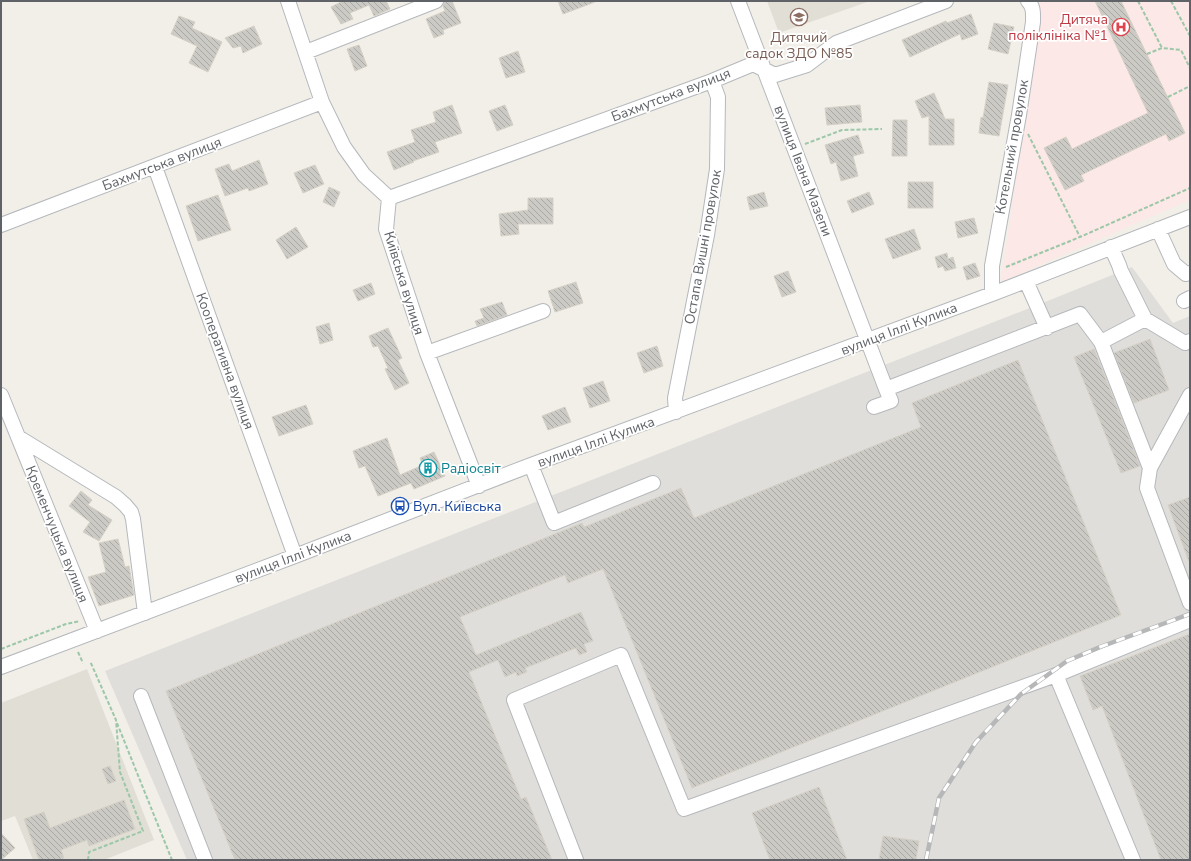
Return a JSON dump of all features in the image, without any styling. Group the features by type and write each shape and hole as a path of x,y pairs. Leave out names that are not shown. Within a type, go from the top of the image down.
{"street":[{"path":"288,1 322,102 344,147 364,175 389,198"},
{"path":"306,52 436,1"},
{"name":"вулиця Івана Мазепи","path":"738,1 886,390"},
{"name":"Бахмутська вулиця","path":"389,198 712,81 753,64 774,75 807,66 836,43 946,1"},
{"name":"Котельний провулок","path":"992,294 992,266 1019,115 1033,22 1032,4 1028,1"},
{"name":"Остапа Вишні провулок","path":"676,412 675,398 707,235 717,169 718,97 712,81"},
{"name":"Бахмутська вулиця","path":"1,226 322,102"},
{"name":"Кооперативна вулиця","path":"156,166 295,556"},
{"name":"Київська вулиця","path":"389,198 386,229 427,353 479,486"},
{"name":"вулиця Іллі Кулика","path":"1,667 531,466 992,294 1190,217"},
{"path":"1158,229 1171,265 1186,274 1190,273"},
{"path":"1111,247 1121,271 1145,319 1185,343 1190,342"},
{"path":"1026,281 1047,328"},
{"path":"427,353 543,311"},
{"path":"874,407 891,401 886,390 1080,314 1101,342 1150,468"},
{"path":"1101,342 1145,319"},
{"name":"Кременчуцька вулиця","path":"1,395 5,417 18,437 97,631"},
{"path":"1190,395 1150,468 1147,488 1190,603"},
{"name":"Кременчуцька вулиця","path":"18,437 116,497 131,512 145,613"},
{"path":"531,466 554,523 653,483"},
{"path":"576,860 514,700 621,655 684,809 1056,675 1190,620"},
{"path":"1056,675 1133,860"},
{"path":"141,696 205,860"}],"path":[{"path":"1138,1 1162,48"},
{"path":"1171,1 1190,36"},
{"path":"1147,54 1162,48 1181,50 1190,68"},
{"path":"1168,97 1190,86"},
{"path":"1019,115 1080,237"},
{"path":"795,148 842,130 882,129"},
{"path":"1006,267 1080,237 1190,188"},
{"path":"1,649 66,624 91,618"},
{"path":"90,661 116,720 172,860"},
{"path":"88,860 89,852 143,831 120,772 116,720"}],"shaded area":[{"name":"Дитячий садок ЗДО №85","path":"767,1 870,1 779,33"},
{"path":"1038,1 1190,1 1190,200 1001,282 1040,5"},
{"path":"1132,267 1173,323 1190,316 1190,860 187,860 105,671"},
{"path":"87,669 154,840 104,860 33,860 15,816 1,821 1,703"}],"building":[{"path":"343,1 386,1 390,9 374,16 369,5 350,13 353,19 341,24 331,7"},
{"path":"444,1 452,1 461,23 443,30 444,34 434,38 426,19 445,11 443,6"},
{"path":"558,1 595,1 595,2 563,14"},
{"path":"1095,1 1121,1 1185,133 1169,141 1166,134 1081,175 1084,181 1065,190 1044,148 1066,137 1072,149 1148,113"},
{"path":"971,14 978,34 962,40 960,34 910,57 902,40 946,21 947,23"},
{"path":"179,16 195,22 192,28 222,42 208,72 189,63 197,46 171,34"},
{"path":"994,23 1014,27 1008,54 988,49"},
{"path":"254,26 262,44 243,53 241,46 233,48 225,38"},
{"path":"359,45 367,66 355,71 347,49"},
{"path":"518,51 525,72 506,78 499,58"},
{"path":"989,82 1008,85 999,136 979,133"},
{"path":"934,93 945,119 954,119 954,145 929,145 929,116 922,118 915,101"},
{"path":"452,105 462,133 435,142 439,152 413,161 414,162 394,170 387,152 415,142 411,130 436,122 433,112"},
{"path":"505,105 513,125 497,131 489,111"},
{"path":"860,105 862,122 827,125 825,108"},
{"path":"893,120 907,120 907,156 892,156"},
{"path":"858,135 864,153 853,156 858,176 841,181 836,162 831,164 825,145"},
{"path":"259,160 268,184 249,191 248,188 225,196 215,169 229,164 232,171"},
{"path":"315,165 324,184 303,193 294,173"},
{"path":"908,182 933,182 933,208 908,208"},
{"path":"329,187 340,192 334,207 323,202"},
{"path":"764,192 768,206 750,210 747,197"},
{"path":"869,192 874,204 852,213 847,201"},
{"path":"218,195 231,230 198,241 186,206"},
{"path":"528,198 553,198 553,224 518,224 519,234 501,236 499,214 528,210"},
{"path":"974,218 978,233 958,238 955,222"},
{"path":"296,227 308,247 287,259 276,240"},
{"path":"914,229 921,249 893,259 885,239"},
{"path":"947,253 948,259 953,257 956,268 945,271 943,266 938,268 935,257"},
{"path":"975,263 980,276 967,280 963,267"},
{"path":"788,271 796,292 782,297 774,276"},
{"path":"576,282 583,303 555,312 548,291"},
{"path":"371,283 375,294 358,301 353,290"},
{"path":"502,302 507,315 477,326 475,321 484,318 480,309"},
{"path":"329,323 333,340 320,344 316,327"},
{"path":"388,328 402,358 398,360 409,383 395,390 385,369 388,368 378,346 373,347 369,336"},
{"path":"1150,339 1169,390 1134,403 1114,353"},
{"path":"657,346 663,366 644,373 637,353"},
{"path":"1094,349 1140,466 1121,473 1074,357"},
{"path":"1018,360 1121,615 692,788 603,569 568,583 565,575 460,617 476,655 581,612 593,641 584,644 587,652 579,655 576,648 525,668 527,672 517,676 516,672 505,677 498,660 469,672 521,799 526,797 552,860 235,860 166,691 582,523 584,527 681,488 694,518 921,427 912,403"},
{"path":"603,381 610,401 590,408 583,388"},
{"path":"306,405 313,424 279,436 272,417"},
{"path":"565,407 571,422 548,430 542,416"},
{"path":"387,438 400,475 423,465 420,458 434,452 445,476 414,489 411,483 378,496 365,466 359,468 353,451"},
{"path":"81,491 92,500 88,505 112,520 99,541 83,532 90,522 69,506"},
{"path":"1190,497 1190,561 1189,562 1168,505"},
{"path":"118,539 125,567 129,566 134,595 99,606 88,577 106,572 99,543"},
{"path":"1190,634 1190,860 1161,860 1102,706 1093,710 1080,676"},
{"path":"110,766 116,781 108,784 102,769"},
{"path":"819,787 847,860 770,860 752,813"},
{"path":"124,800 135,829 89,846 87,840 61,850 64,858 58,860 39,860 24,819 44,812 50,828"},
{"path":"1,833 15,848 1,860"},
{"path":"883,836 919,841 916,860 879,860"}],"railway":[{"path":"926,860 939,798 976,742 1021,694 1067,661 1100,647 1190,614"}],"place":[{"name":"Дитячий садок ЗДО №85","path":"799,17"},
{"name":"Дитяча поліклініка №1","path":"1121,27"},
{"name":"Радіосвіт","path":"428,468"},
{"name":"Вул. Київська","path":"400,506"}]}
